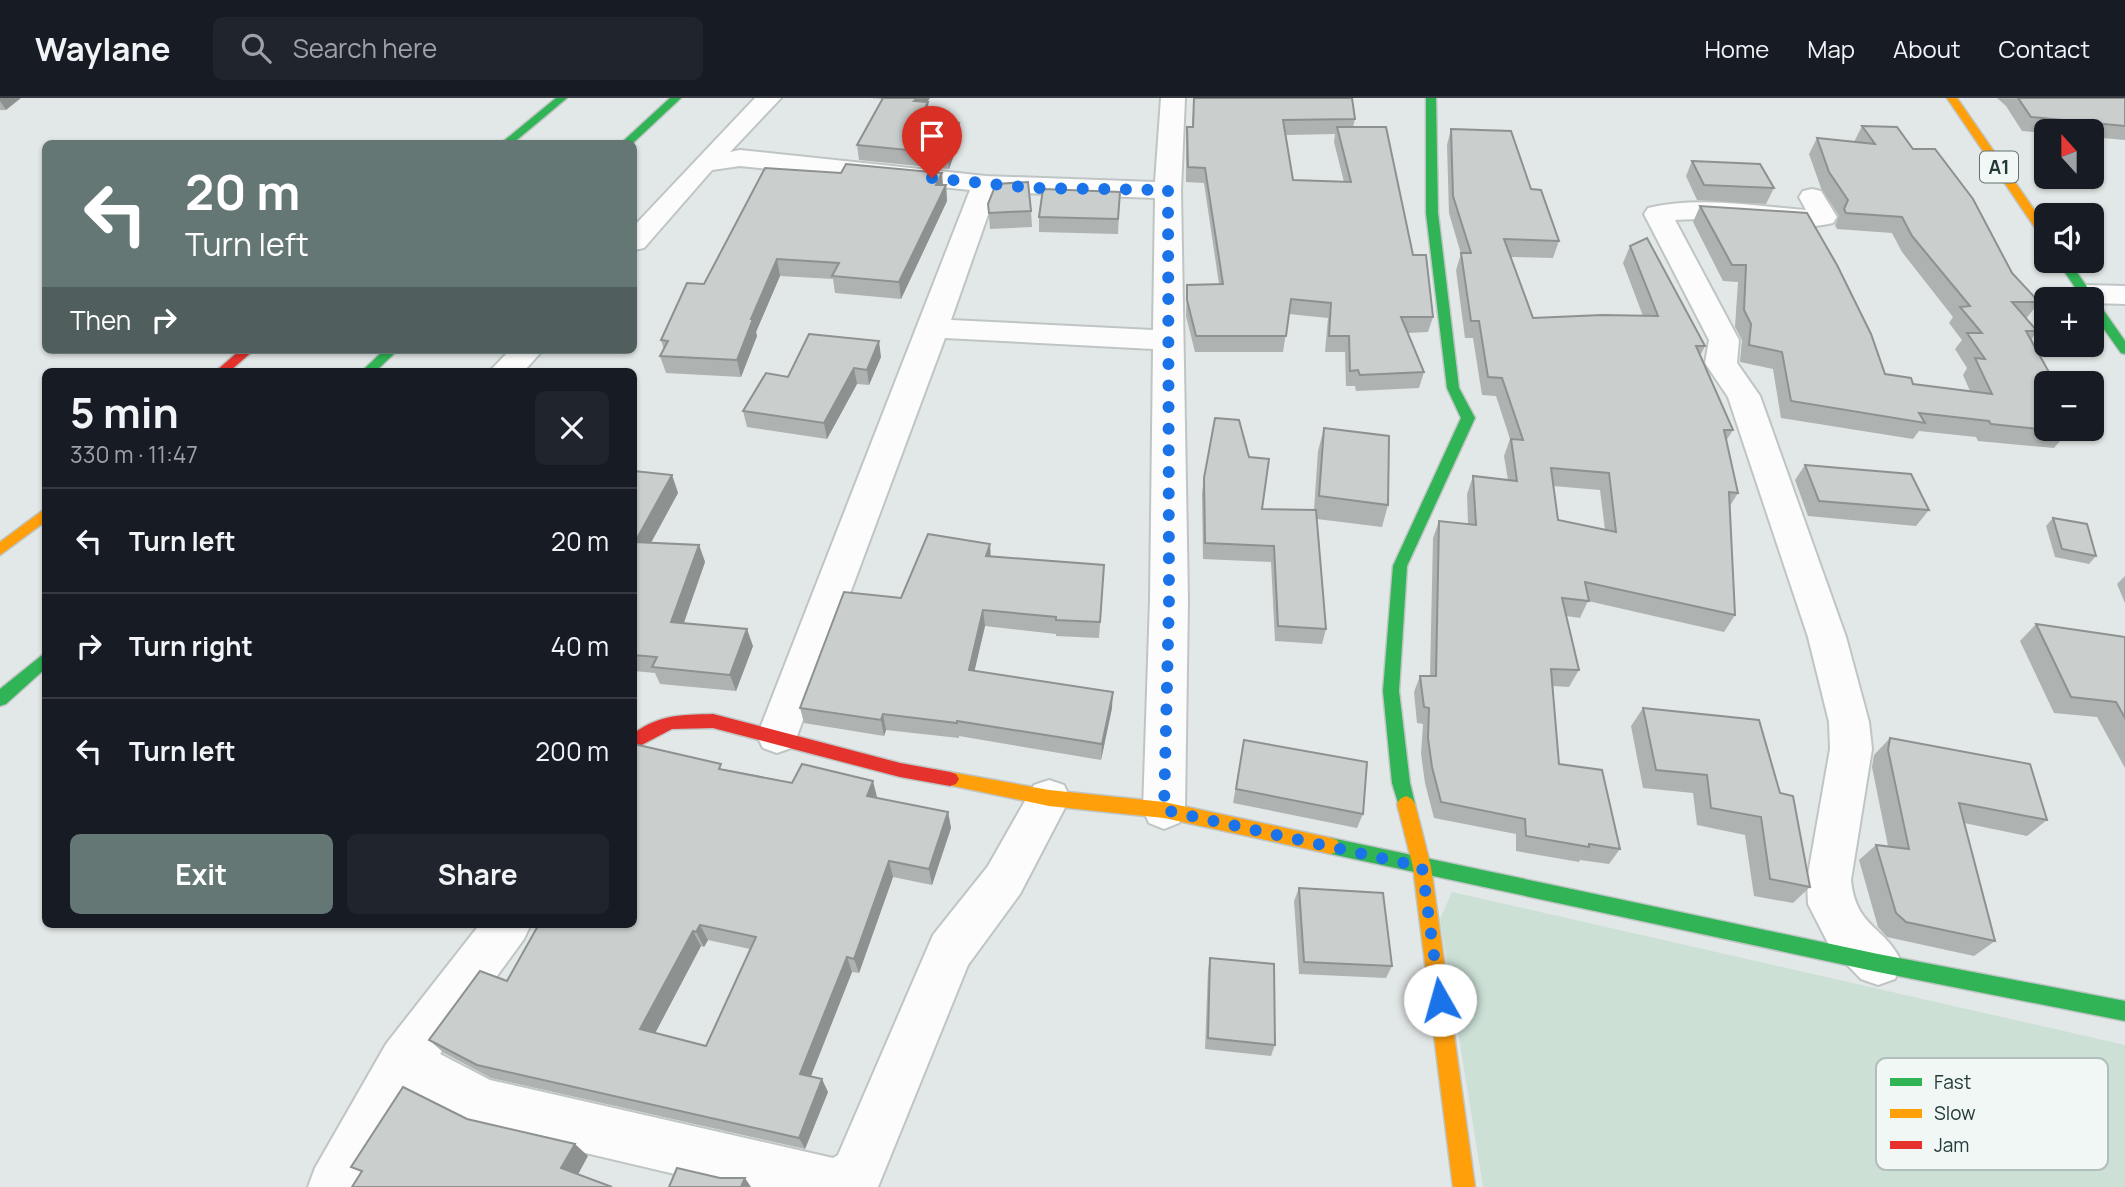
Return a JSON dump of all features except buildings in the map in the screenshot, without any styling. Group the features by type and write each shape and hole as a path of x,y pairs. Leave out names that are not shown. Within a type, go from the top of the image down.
{"main road":[{"path":"510,140 562,98"},
{"path":"629,140 676,98"},
{"path":"1431,98 1432,213 1453,388 1468,418 1400,566 1391,691 1401,783 1422,867 1464,1187"},
{"name":"A1","path":"1952,98 2034,218"},
{"path":"2104,321 2125,351"},
{"path":"226,368 243,354"},
{"path":"372,368 388,354"},
{"path":"0,550 42,516"},
{"path":"0,699 42,662"},
{"path":"640,730 681,719 713,721 900,770 1049,798 1164,810 1878,963 2125,1011"}],"street":[{"path":"637,239 704,164 732,150 769,98"},
{"path":"1164,810 1169,600 1168,190 1173,98"},
{"path":"732,150 986,184 1168,190"},
{"path":"777,736 934,328 986,184"},
{"path":"1812,197 1823,217 1813,219 1698,209 1658,214 1724,340 1721,363 1744,396 1827,637 1849,722 1851,749 1829,880 1831,904 1846,932 1878,963"},
{"path":"2104,297 2125,295"},
{"path":"934,328 1167,340"},
{"path":"509,368 524,354"},
{"path":"404,1062 484,1104 835,1185 857,1174 950,951 1004,880 1049,798"},
{"path":"334,1187 404,1062 505,928"}],"green space":[{"path":"1452,892 2125,1045 2125,1187 1483,1187 1440,919"}],"traffic: fast":[{"path":"510,140 562,98"},
{"path":"629,140 676,98"},
{"path":"1406,804 1401,783 1391,691 1400,566 1468,418 1453,388 1432,213 1431,98"},
{"path":"2071,273 2081,287"},
{"path":"2104,320 2125,350"},
{"path":"371,368 387,354"},
{"path":"0,699 42,662"},
{"path":"1331,846 1878,963 2125,1011"}],"traffic: slow":[{"path":"1952,98 2034,218"},
{"path":"0,550 42,516"},
{"path":"950,779 1049,798 1164,810 1331,846"},
{"path":"1406,804 1422,867 1464,1187"}],"traffic: jam":[{"path":"226,368 243,354"},
{"path":"637,740 653,729 671,722 713,721 900,770 950,779"}],"route":[{"path":"932,178 1033,188 1168,190 1169,600 1164,810 1422,867 1440,1000"}]}
